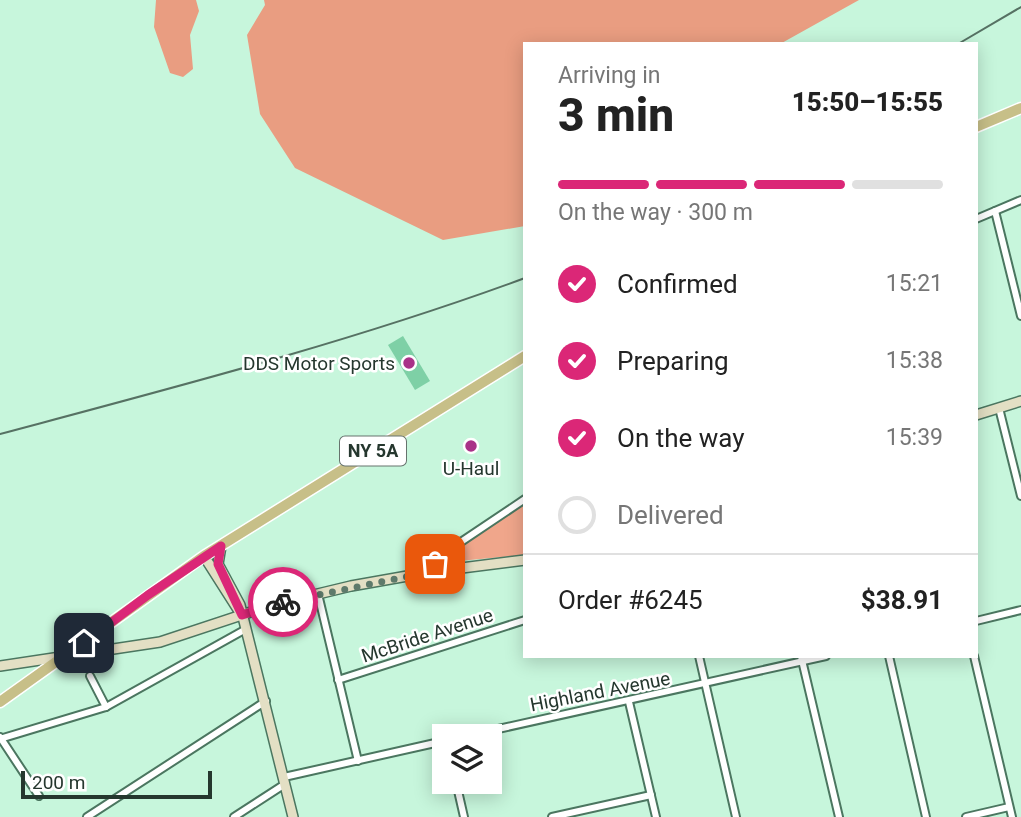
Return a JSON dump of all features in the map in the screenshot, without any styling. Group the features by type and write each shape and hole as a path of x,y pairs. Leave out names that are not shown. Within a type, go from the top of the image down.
{"main road":[{"path":"978,126 1021,108"},
{"name":"NY 5A","path":"0,702 71,654 204,556 523,357"}],"street":[{"path":"978,218 1021,200"},
{"path":"995,211 1019,299 1021,316"},
{"path":"978,414 1021,401"},
{"path":"999,408 1021,496"},
{"path":"430,572 446,552 523,500"},
{"path":"221,546 218,564 242,615 293,817"},
{"path":"204,556 242,615"},
{"path":"0,666 160,642 318,594 430,572 523,561"},
{"path":"318,594 358,761"},
{"path":"978,621 1021,610"},
{"name":"McBride Avenue","path":"338,680 523,621"},
{"path":"39,796 0,738 106,708 246,629"},
{"path":"699,658 736,817"},
{"path":"889,658 926,817"},
{"path":"974,658 1012,817"},
{"path":"802,659 839,817"},
{"name":"Highland Avenue","path":"502,729 706,685 802,659"},
{"path":"90,676 106,708"},
{"path":"87,817 266,702"},
{"path":"629,702 656,817"},
{"path":"234,817 284,780 432,744"},
{"path":"459,794 464,817"},
{"path":"552,817 651,795"},
{"path":"966,817 1009,807"}],"shaded area":[{"path":"156,0 196,0 199,11 190,35 193,69 183,77 170,73 154,27"},
{"path":"264,0 859,0 784,42 523,42 523,226 443,240 295,168 260,114 247,35 265,5"},
{"path":"523,504 523,555 448,562 447,556"}],"building":[{"name":"DDS Motor Sports","path":"403,336 430,381 415,390 388,345"}],"railway":[{"path":"961,42 1021,7"},
{"path":"0,434 330,343 523,279"}],"way so far":[{"path":"283,602 430,572 435,564"}],"place":[{"name":"DDS Motor Sports","path":"409,363"},
{"name":"U-Haul","path":"471,446"}],"route":[{"path":"84,643 148,595 221,546 218,564 240,605 242,615 283,602"}]}
